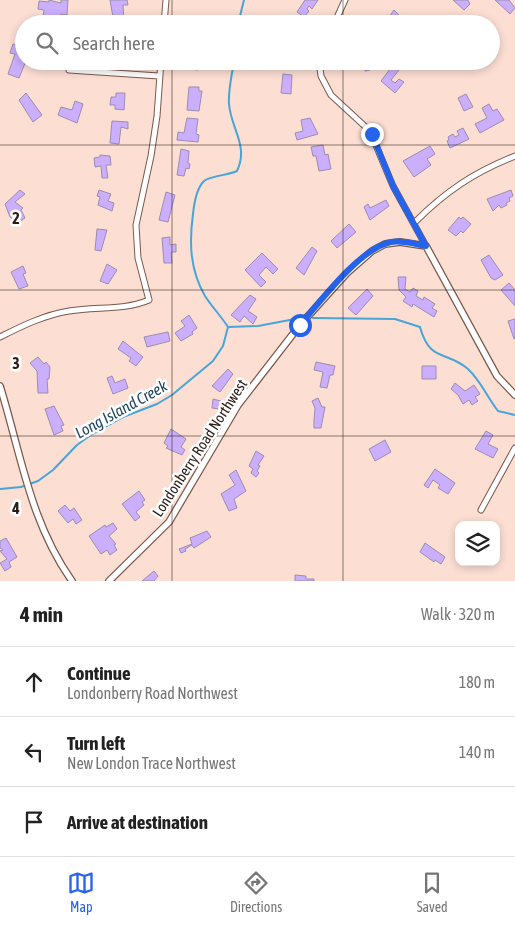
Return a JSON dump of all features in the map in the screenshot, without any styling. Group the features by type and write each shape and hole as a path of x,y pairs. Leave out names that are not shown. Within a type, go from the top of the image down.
{"street":[{"path":"165,15 166,0"},
{"path":"338,15 345,0"},
{"path":"69,70 159,76"},
{"path":"0,337 31,321 55,313 82,309 126,308 149,300 138,258 136,225 151,156 157,116 160,70"},
{"path":"320,70 321,76 331,95 370,131 393,186 497,376 515,396"},
{"path":"414,223 460,183 491,166 515,156"},
{"name":"Londonberry Road Northwest","path":"109,581 169,522 238,405 300,325 347,273 372,251 385,244 400,242 426,246"},
{"path":"0,386 30,492 48,544 72,581"},
{"path":"480,510 515,448"}],"building":[{"path":"49,0 61,3 61,0 68,0 67,15 43,15 44,10 38,9 39,1 49,2"},
{"path":"110,0 127,0 128,5 123,5 124,15 113,15"},
{"path":"305,0 318,0 312,9 309,6 307,9 309,11 306,15 297,12"},
{"path":"453,0 468,0 470,4 464,10"},
{"path":"495,0 509,0 515,8 510,14"},
{"path":"394,10 399,15 390,15"},
{"path":"13,44 15,45 15,54 10,53"},
{"path":"15,54 15,70 22,70 19,78 8,74"},
{"path":"389,70 399,70 391,80 395,83 399,79 404,82 395,93 381,81"},
{"path":"283,74 292,75 291,94 281,93"},
{"path":"189,87 199,87 199,91 202,91 199,111 187,110"},
{"path":"26,93 42,115 33,122 19,100"},
{"path":"116,93 125,93 124,110 115,109 115,105 110,105 111,97 116,97"},
{"path":"466,94 473,107 464,111 458,98"},
{"path":"75,101 83,104 77,123 58,115 61,107 72,110"},
{"path":"489,104 493,111 497,109 504,120 480,133 475,124 487,118 482,108"},
{"path":"187,118 198,119 196,134 199,135 198,142 177,140 178,132 184,133"},
{"path":"310,118 318,134 297,140 295,133 303,131 301,120"},
{"path":"112,121 128,122 128,129 121,127 119,144 110,143"},
{"path":"463,128 469,139 450,148 447,141 449,140 448,137 453,134 455,137 459,135 457,131"},
{"path":"323,145 325,155 328,154 331,169 319,171 316,156 313,156 311,147"},
{"path":"430,146 435,154 427,159 431,165 414,177 403,161"},
{"path":"181,149 189,151 189,169 186,168 184,176 177,175"},
{"path":"100,155 110,156 111,165 106,165 108,178 102,178 101,166 95,167 94,158 100,157"},
{"path":"20,190 25,194 15,202 23,208 21,210 25,218 17,223 10,217 5,204"},
{"path":"99,190 111,194 108,201 114,203 112,211 98,205 100,197 97,196"},
{"path":"511,190 513,196 509,198 510,201 506,203 507,205 501,208 499,205 493,211 487,199"},
{"path":"166,192 175,195 168,222 159,220"},
{"path":"386,200 389,206 370,220 364,207 368,204 370,208"},
{"path":"459,217 461,219 463,217 471,224 463,233 461,231 456,236 448,230"},
{"path":"349,224 356,232 337,248 331,241"},
{"path":"97,229 107,230 101,251 95,250"},
{"path":"170,237 170,245 176,244 176,252 171,252 172,263 164,263 162,238"},
{"path":"312,247 317,251 304,275 296,268"},
{"path":"262,253 278,269 273,274 266,267 259,275 266,282 261,287 245,270"},
{"path":"489,255 503,275 495,280 491,278 481,260"},
{"path":"107,264 117,270 108,284 100,281"},
{"path":"23,266 26,273 23,274 28,286 19,289 11,272"},
{"path":"398,277 406,277 405,289 410,292 413,288 418,291 416,296 423,300 424,297 435,304 432,308 437,311 434,317 413,304 412,307 403,301 406,297 399,290"},
{"path":"509,283 515,290 515,306 501,290"},
{"path":"367,289 373,296 356,315 348,308"},
{"path":"250,295 256,299 248,311 257,317 253,324 244,316 240,322 231,315"},
{"path":"189,315 197,328 192,332 193,334 181,341 175,333 185,326 181,321"},
{"path":"515,319 515,339 514,339 508,321"},
{"path":"168,332 170,341 147,347 144,337"},
{"path":"123,341 143,357 136,366 129,361 131,358 118,349"},
{"path":"38,357 44,364 46,362 50,367 49,379 47,379 48,393 38,393 37,371 30,363"},
{"path":"316,362 335,366 333,375 330,375 327,388 320,387 323,372 314,370"},
{"path":"422,366 436,366 436,379 422,379"},
{"path":"228,369 233,374 220,392 212,386"},
{"path":"112,376 115,383 125,379 128,388 113,394 107,378"},
{"path":"455,383 465,391 474,385 480,394 475,397 478,401 472,405 469,400 463,404 458,395 451,389"},
{"path":"318,398 322,407 325,407 321,428 314,428 315,408 312,401"},
{"path":"213,399 221,401 220,409 212,408"},
{"path":"54,406 64,425 61,426 63,431 54,435 45,409"},
{"path":"171,429 186,439 181,447 185,450 182,455 166,448 168,446 164,443"},
{"path":"486,431 493,435 488,444 498,449 493,458 475,449"},
{"path":"385,440 391,452 375,461 369,449"},
{"path":"256,451 264,456 258,465 260,466 257,471 259,473 256,477 251,473 253,469 249,466"},
{"path":"435,469 455,483 448,494 438,488 440,485 433,480 428,488 424,485"},
{"path":"236,470 246,491 234,499 237,508 229,511 221,494 235,485 229,475"},
{"path":"139,491 145,500 142,502 144,505 136,512 140,517 135,521 122,504"},
{"path":"65,505 70,511 74,508 82,520 76,524 73,519 68,523 58,511"},
{"path":"113,523 117,529 109,536 116,544 114,545 117,550 110,555 107,550 101,554 89,536 105,525 106,527"},
{"path":"207,531 211,537 194,548 192,545 181,553 179,549 192,544 190,538"},
{"path":"6,538 17,557 9,562 11,567 5,571 0,563 7,559 0,551 3,550 0,548 0,541"},
{"path":"425,543 445,557 441,564 435,560 434,562 420,552"},
{"path":"154,571 158,576 154,581 142,581"},
{"path":"295,575 306,576 306,579 314,579 314,581 295,581"}],"waterway":[{"name":"Long Island Creek","path":"240,15 244,0"},
{"name":"Long Island Creek","path":"0,489 21,487 38,481 53,470 77,445 92,434 123,417 157,404 172,395 213,361 223,346 228,327 205,296 200,286 192,256 191,235 195,201 204,181 237,171 240,162 240,145 229,104 233,70"},
{"path":"313,318 395,319 420,327 424,338 434,351 460,363 473,374 498,411 515,415"},
{"path":"228,327 258,326 295,319"}],"route":[{"path":"300,325 347,273 378,247 390,242 426,246 398,197 372,134"}]}
